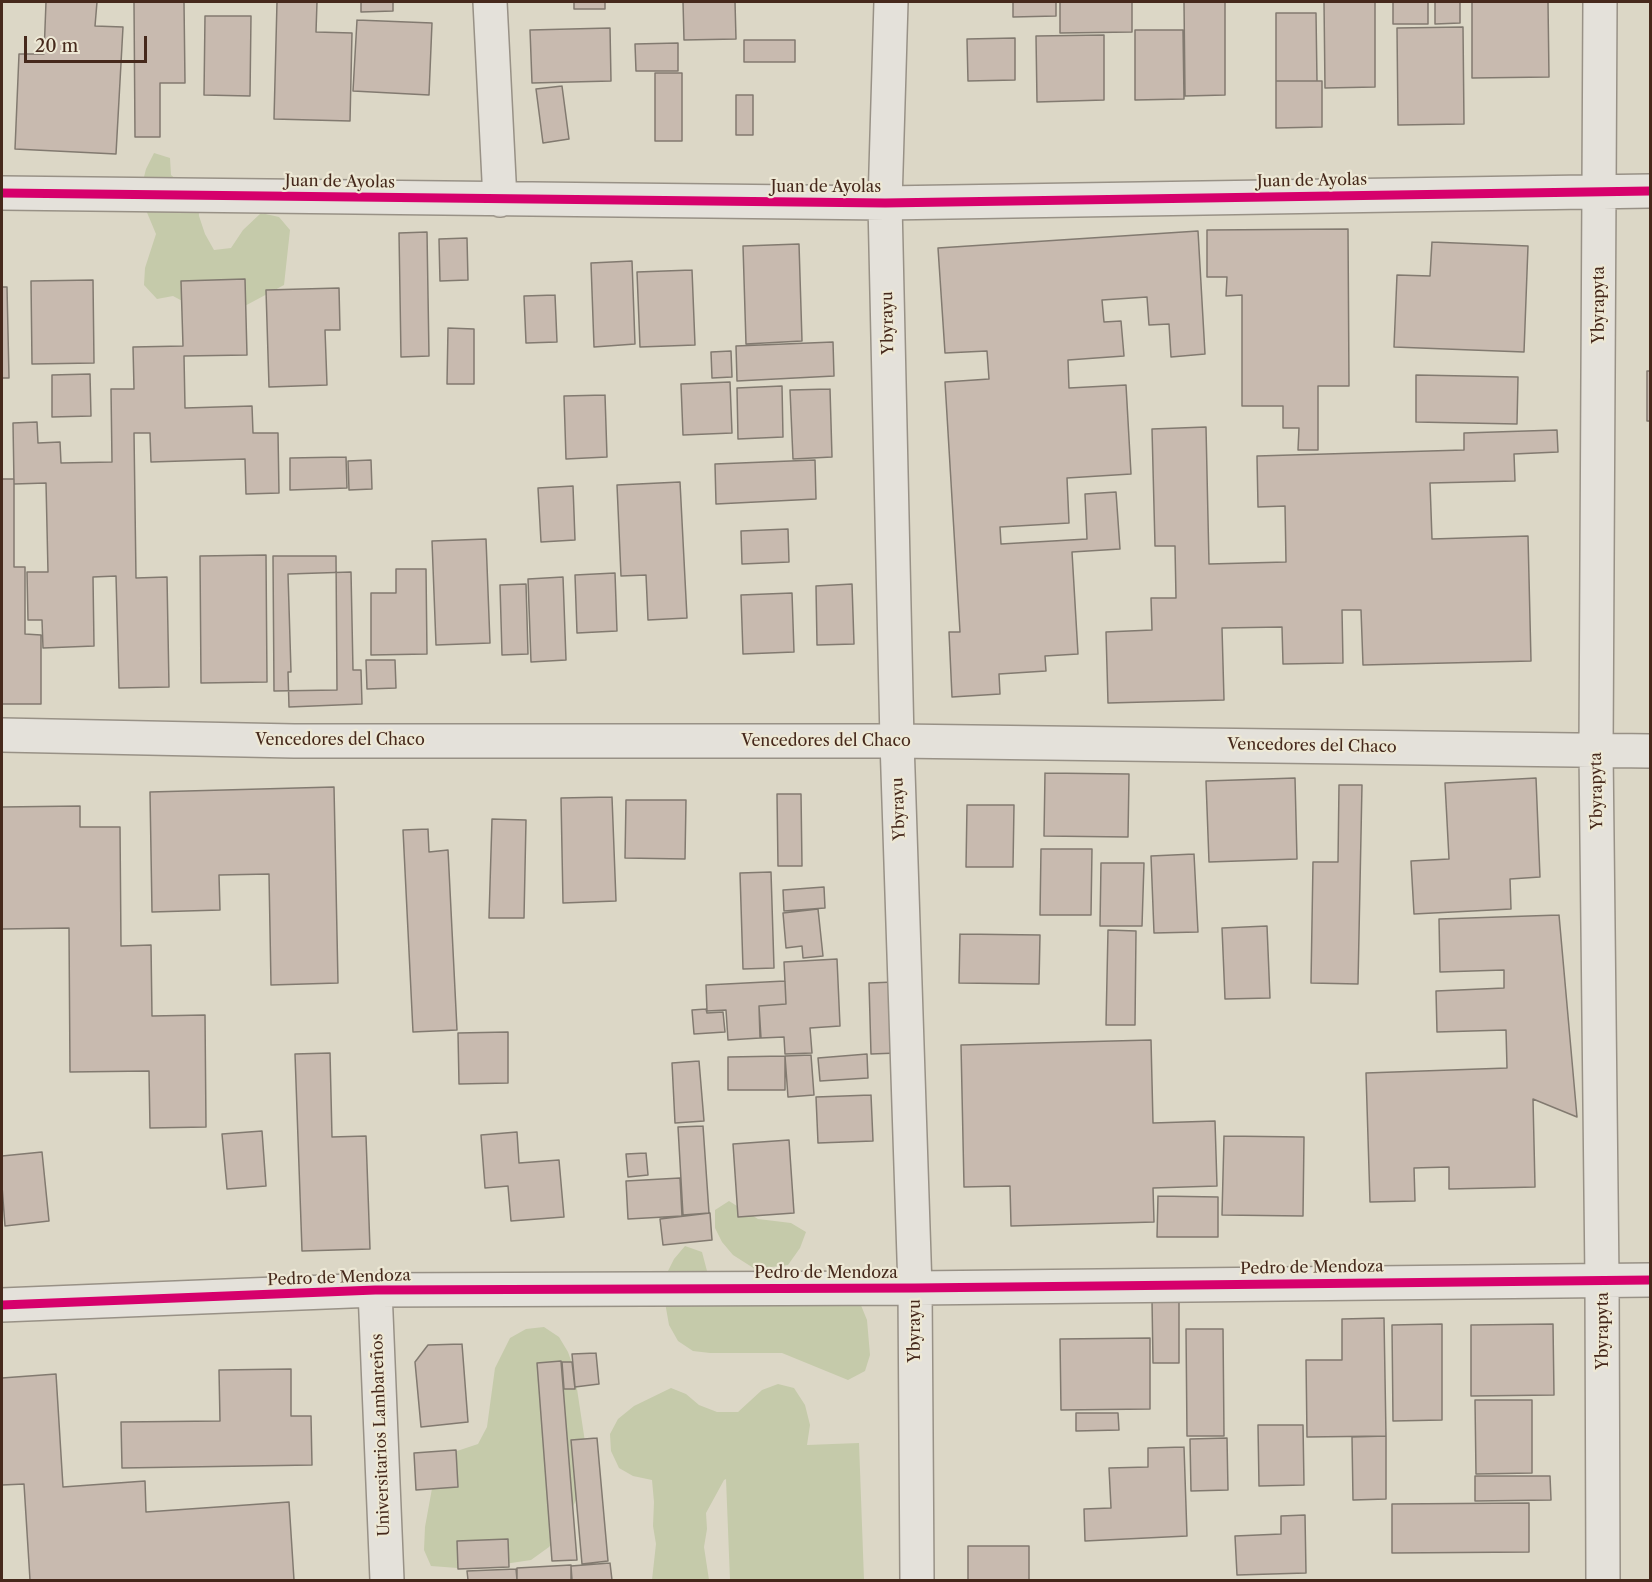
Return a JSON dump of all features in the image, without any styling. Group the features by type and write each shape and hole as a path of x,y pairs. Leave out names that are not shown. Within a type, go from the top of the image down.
{"street":[{"path":"490,2 500,200"},
{"name":"Ybyrayu","path":"891,2 885,203 897,741 915,1288 917,1581"},
{"name":"Ybyrapyta","path":"1600,2 1596,750 1603,1581"},
{"name":"Juan de Ayolas","path":"2,193 885,203 1650,191"},
{"name":"Vencedores del Chaco","path":"2,735 294,741 897,741 1650,751"},
{"name":"Pedro de Mendoza","path":"2,1305 375,1290 915,1288 1650,1280"},
{"name":"Universitarios Lambareños","path":"375,1290 387,1581"}],"green space":[{"path":"154,153 170,158 171,175 198,198 199,216 214,250 231,248 243,230 261,213 279,217 290,230 284,285 241,308 188,304 173,296 157,299 144,285 145,268 156,234 143,203 142,185 146,169"},
{"path":"729,1201 758,1219 791,1223 806,1232 800,1248 788,1265 755,1269 733,1255 722,1242 715,1228 715,1210"},
{"path":"685,1246 702,1252 707,1271 717,1284 851,1281 867,1320 870,1355 865,1371 848,1380 782,1353 710,1353 693,1351 678,1341 669,1325 663,1291 666,1275 674,1259"},
{"path":"544,1327 559,1337 574,1369 585,1442 578,1496 561,1531 549,1547 531,1560 471,1569 431,1566 424,1550 425,1527 435,1472 442,1456 478,1444 487,1427 495,1368 510,1338 526,1329"},
{"path":"778,1384 794,1388 805,1405 810,1425 807,1445 859,1443 864,1580 730,1580 726,1479 706,1513 707,1529 704,1547 709,1580 652,1580 656,1544 653,1526 652,1480 633,1476 619,1468 611,1451 610,1434 618,1419 634,1406 671,1388 686,1394 699,1405 717,1412 738,1412 762,1390"}],"building":[{"path":"46,2 97,2 95,26 123,27 116,154 15,149 19,54 44,54"},
{"path":"134,2 184,2 185,83 160,83 160,137 135,137"},
{"path":"277,2 317,2 316,32 352,33 350,121 274,119"},
{"path":"361,2 393,2 393,11 361,12"},
{"path":"574,2 605,2 605,9 574,9"},
{"path":"683,2 735,2 736,39 684,40"},
{"path":"1013,2 1056,2 1056,16 1013,17"},
{"path":"1060,2 1132,2 1132,32 1060,33"},
{"path":"1184,2 1225,2 1225,95 1185,96"},
{"path":"1324,2 1375,2 1375,87 1325,88"},
{"path":"1393,2 1428,2 1428,24 1393,24"},
{"path":"1435,2 1460,2 1460,23 1435,24"},
{"path":"1472,2 1548,2 1549,77 1472,78"},
{"path":"1276,13 1316,13 1317,81 1276,81"},
{"path":"205,16 251,16 250,96 204,95"},
{"path":"357,20 432,23 429,95 353,91"},
{"path":"1463,27 1464,124 1398,125 1397,28"},
{"path":"610,28 611,81 532,83 530,30"},
{"path":"1135,30 1183,30 1184,99 1135,100"},
{"path":"1104,35 1104,100 1037,102 1036,36"},
{"path":"1015,38 1015,80 968,81 967,39"},
{"path":"744,40 795,40 795,62 744,62"},
{"path":"678,43 678,71 636,71 635,44"},
{"path":"655,73 682,73 682,141 655,141"},
{"path":"1276,81 1322,81 1322,127 1276,128"},
{"path":"562,86 569,139 543,143 536,89"},
{"path":"736,95 753,95 753,135 736,135"},
{"path":"1348,229 1349,386 1318,386 1318,450 1298,450 1299,428 1283,428 1283,406 1242,406 1242,295 1226,296 1227,277 1207,277 1207,230"},
{"path":"1198,231 1205,354 1171,357 1169,324 1149,325 1147,297 1102,300 1104,322 1121,321 1124,356 1068,360 1069,388 1126,385 1131,474 1067,478 1069,523 1000,527 1001,544 1087,539 1085,494 1116,492 1120,549 1072,552 1078,654 1045,656 1046,671 999,674 1000,694 952,697 949,632 960,632 945,382 989,379 987,351 945,353 938,248"},
{"path":"427,232 429,356 401,357 399,233"},
{"path":"467,238 468,280 440,281 439,239"},
{"path":"1432,242 1528,246 1524,352 1394,347 1397,275 1430,276"},
{"path":"799,244 802,341 746,344 743,246"},
{"path":"632,261 635,344 594,347 591,263"},
{"path":"692,270 695,345 640,347 637,272"},
{"path":"245,279 247,355 184,356 185,408 252,406 253,433 278,433 279,493 246,494 245,459 151,462 150,433 134,433 136,578 167,577 169,687 119,688 116,576 93,577 94,646 43,648 42,620 28,620 27,572 48,572 46,483 14,484 13,423 37,422 38,443 60,442 61,463 112,462 111,389 134,389 133,347 183,346 181,281"},
{"path":"93,280 94,363 32,364 31,281"},
{"path":"2,287 7,287 9,378 2,378"},
{"path":"339,288 340,330 325,330 327,385 269,387 266,290"},
{"path":"555,295 557,342 526,343 524,296"},
{"path":"448,328 474,329 474,384 447,384"},
{"path":"833,342 834,376 737,381 736,346"},
{"path":"731,351 732,377 712,378 711,352"},
{"path":"1647,371 1650,371 1650,421 1647,421"},
{"path":"90,374 91,416 52,417 52,375"},
{"path":"1416,375 1518,377 1517,424 1416,422"},
{"path":"730,382 732,433 683,435 681,384"},
{"path":"782,386 783,437 738,439 737,388"},
{"path":"830,389 832,457 793,459 790,390"},
{"path":"605,395 607,457 566,459 564,396"},
{"path":"1206,427 1209,564 1286,562 1285,506 1258,507 1257,456 1464,450 1464,433 1557,430 1558,452 1514,454 1515,481 1430,483 1432,539 1528,536 1531,661 1363,665 1361,610 1342,610 1343,663 1283,664 1282,627 1222,628 1224,700 1108,703 1106,632 1152,630 1151,598 1176,598 1175,546 1155,546 1152,429"},
{"path":"346,457 347,488 290,490 290,458"},
{"path":"371,460 372,489 349,490 348,461"},
{"path":"815,460 816,499 716,504 715,464"},
{"path":"2,479 14,479 14,567 25,567 25,634 41,635 41,704 2,704"},
{"path":"680,482 687,618 648,620 646,575 621,576 617,485"},
{"path":"573,486 575,540 541,542 538,488"},
{"path":"788,529 789,562 742,564 741,531"},
{"path":"486,539 490,643 436,645 432,541"},
{"path":"266,555 267,682 201,683 200,556"},
{"path":"273,556 336,556 337,690 274,691"},
{"path":"396,569 426,569 427,654 371,655 371,593 396,593"},
{"path":"351,572 353,670 361,670 362,704 289,707 288,672 291,672 288,574"},
{"path":"615,573 617,631 577,633 575,575"},
{"path":"563,577 566,660 531,662 528,579"},
{"path":"526,584 528,654 502,655 500,585"},
{"path":"852,584 854,644 817,645 816,586"},
{"path":"792,593 794,652 743,654 741,595"},
{"path":"366,660 395,660 396,688 367,689"},
{"path":"1045,773 1129,774 1128,837 1044,836"},
{"path":"1295,778 1297,859 1209,862 1206,781"},
{"path":"1536,778 1540,877 1510,879 1511,909 1414,914 1411,861 1449,859 1445,783"},
{"path":"1339,785 1362,785 1358,984 1311,983 1313,862 1338,862"},
{"path":"334,787 338,983 271,985 269,874 219,875 220,910 152,912 150,792"},
{"path":"777,794 801,794 802,866 778,866"},
{"path":"612,797 616,901 563,903 561,798"},
{"path":"626,800 686,800 685,859 625,858"},
{"path":"967,805 1014,805 1013,867 966,867"},
{"path":"80,806 80,827 120,827 121,946 151,945 152,1016 205,1015 206,1127 150,1128 149,1071 70,1072 69,928 2,929 2,807"},
{"path":"492,819 526,820 524,918 489,918"},
{"path":"428,829 429,852 448,850 457,1030 413,1032 403,830"},
{"path":"1041,849 1092,849 1091,915 1040,915"},
{"path":"1194,854 1198,932 1154,933 1151,856"},
{"path":"1101,863 1144,863 1142,926 1100,926"},
{"path":"771,872 774,968 743,969 740,873"},
{"path":"824,887 825,908 784,911 783,890"},
{"path":"818,909 823,956 803,958 802,946 786,948 783,913"},
{"path":"1559,915 1577,1117 1533,1099 1535,1187 1449,1189 1449,1167 1414,1168 1415,1201 1370,1202 1366,1073 1507,1068 1506,1030 1437,1032 1436,991 1504,988 1504,970 1440,972 1439,919"},
{"path":"1267,926 1270,998 1225,999 1222,928"},
{"path":"1108,930 1136,931 1135,1025 1106,1025"},
{"path":"960,934 1040,935 1039,984 959,983"},
{"path":"837,959 840,1026 810,1028 812,1053 785,1054 784,1037 761,1038 759,1006 786,1004 784,962"},
{"path":"785,981 786,1004 759,1006 760,1038 728,1040 726,1010 707,1011 706,985"},
{"path":"894,982 897,1053 871,1054 869,983"},
{"path":"706,1009 707,1013 723,1012 725,1032 694,1034 692,1010"},
{"path":"508,1032 508,1083 459,1084 458,1033"},
{"path":"1151,1040 1153,1123 1215,1121 1217,1186 1153,1188 1154,1222 1011,1226 1010,1186 964,1187 961,1045"},
{"path":"330,1053 332,1137 366,1136 370,1249 302,1251 295,1054"},
{"path":"867,1054 868,1078 820,1081 818,1058"},
{"path":"811,1055 814,1095 788,1097 785,1056"},
{"path":"785,1056 785,1090 728,1090 728,1057"},
{"path":"699,1061 704,1121 675,1123 672,1063"},
{"path":"871,1095 873,1141 818,1143 816,1097"},
{"path":"703,1126 709,1213 683,1215 678,1127"},
{"path":"262,1131 266,1186 227,1189 222,1134"},
{"path":"517,1132 519,1163 559,1160 564,1217 511,1221 508,1186 485,1188 481,1135"},
{"path":"1224,1136 1304,1137 1303,1216 1222,1215"},
{"path":"789,1140 794,1213 738,1217 733,1144"},
{"path":"42,1152 49,1221 5,1226 2,1156"},
{"path":"646,1153 648,1175 628,1177 626,1154"},
{"path":"680,1178 682,1216 628,1219 626,1181"},
{"path":"1158,1196 1218,1197 1218,1237 1157,1237"},
{"path":"710,1213 712,1240 663,1245 660,1219"},
{"path":"1152,1300 1179,1300 1179,1363 1153,1363"},
{"path":"1384,1318 1386,1436 1307,1437 1306,1360 1342,1360 1342,1319"},
{"path":"1442,1324 1442,1420 1393,1421 1392,1325"},
{"path":"1553,1324 1554,1395 1471,1396 1471,1325"},
{"path":"1186,1329 1223,1329 1224,1436 1187,1436"},
{"path":"1150,1338 1150,1409 1061,1410 1060,1339"},
{"path":"462,1344 468,1422 421,1427 415,1362 428,1345"},
{"path":"596,1353 599,1384 575,1387 572,1354"},
{"path":"561,1361 577,1560 552,1561 537,1363"},
{"path":"562,1362 572,1362 575,1389 564,1389"},
{"path":"291,1369 291,1416 311,1416 312,1465 122,1468 121,1422 220,1421 219,1370"},
{"path":"56,1374 63,1487 145,1481 146,1512 289,1502 294,1580 30,1580 24,1484 2,1485 2,1378"},
{"path":"1475,1400 1532,1400 1532,1473 1476,1474"},
{"path":"1076,1413 1118,1413 1119,1430 1076,1431"},
{"path":"1258,1425 1303,1425 1304,1485 1259,1486"},
{"path":"1386,1436 1386,1499 1353,1500 1352,1437"},
{"path":"597,1438 608,1561 582,1564 571,1440"},
{"path":"1227,1438 1228,1490 1191,1491 1190,1439"},
{"path":"1184,1447 1187,1536 1085,1541 1084,1509 1111,1508 1109,1468 1148,1467 1148,1448"},
{"path":"456,1450 458,1487 416,1490 414,1453"},
{"path":"1475,1476 1550,1476 1551,1500 1475,1501"},
{"path":"1529,1503 1529,1552 1392,1553 1392,1504"},
{"path":"1305,1515 1306,1573 1237,1575 1235,1536 1281,1534 1281,1516"},
{"path":"508,1539 509,1567 458,1569 457,1541"},
{"path":"968,1546 1029,1546 1029,1580 968,1580"},
{"path":"610,1563 612,1580 572,1580 571,1566"},
{"path":"571,1565 571,1580 517,1580 517,1568"},
{"path":"516,1569 517,1580 468,1580 467,1571"}],"cycle path":[{"path":"2,193 885,203 1650,191"},
{"path":"2,1305 375,1290 915,1288 1650,1280"}]}
